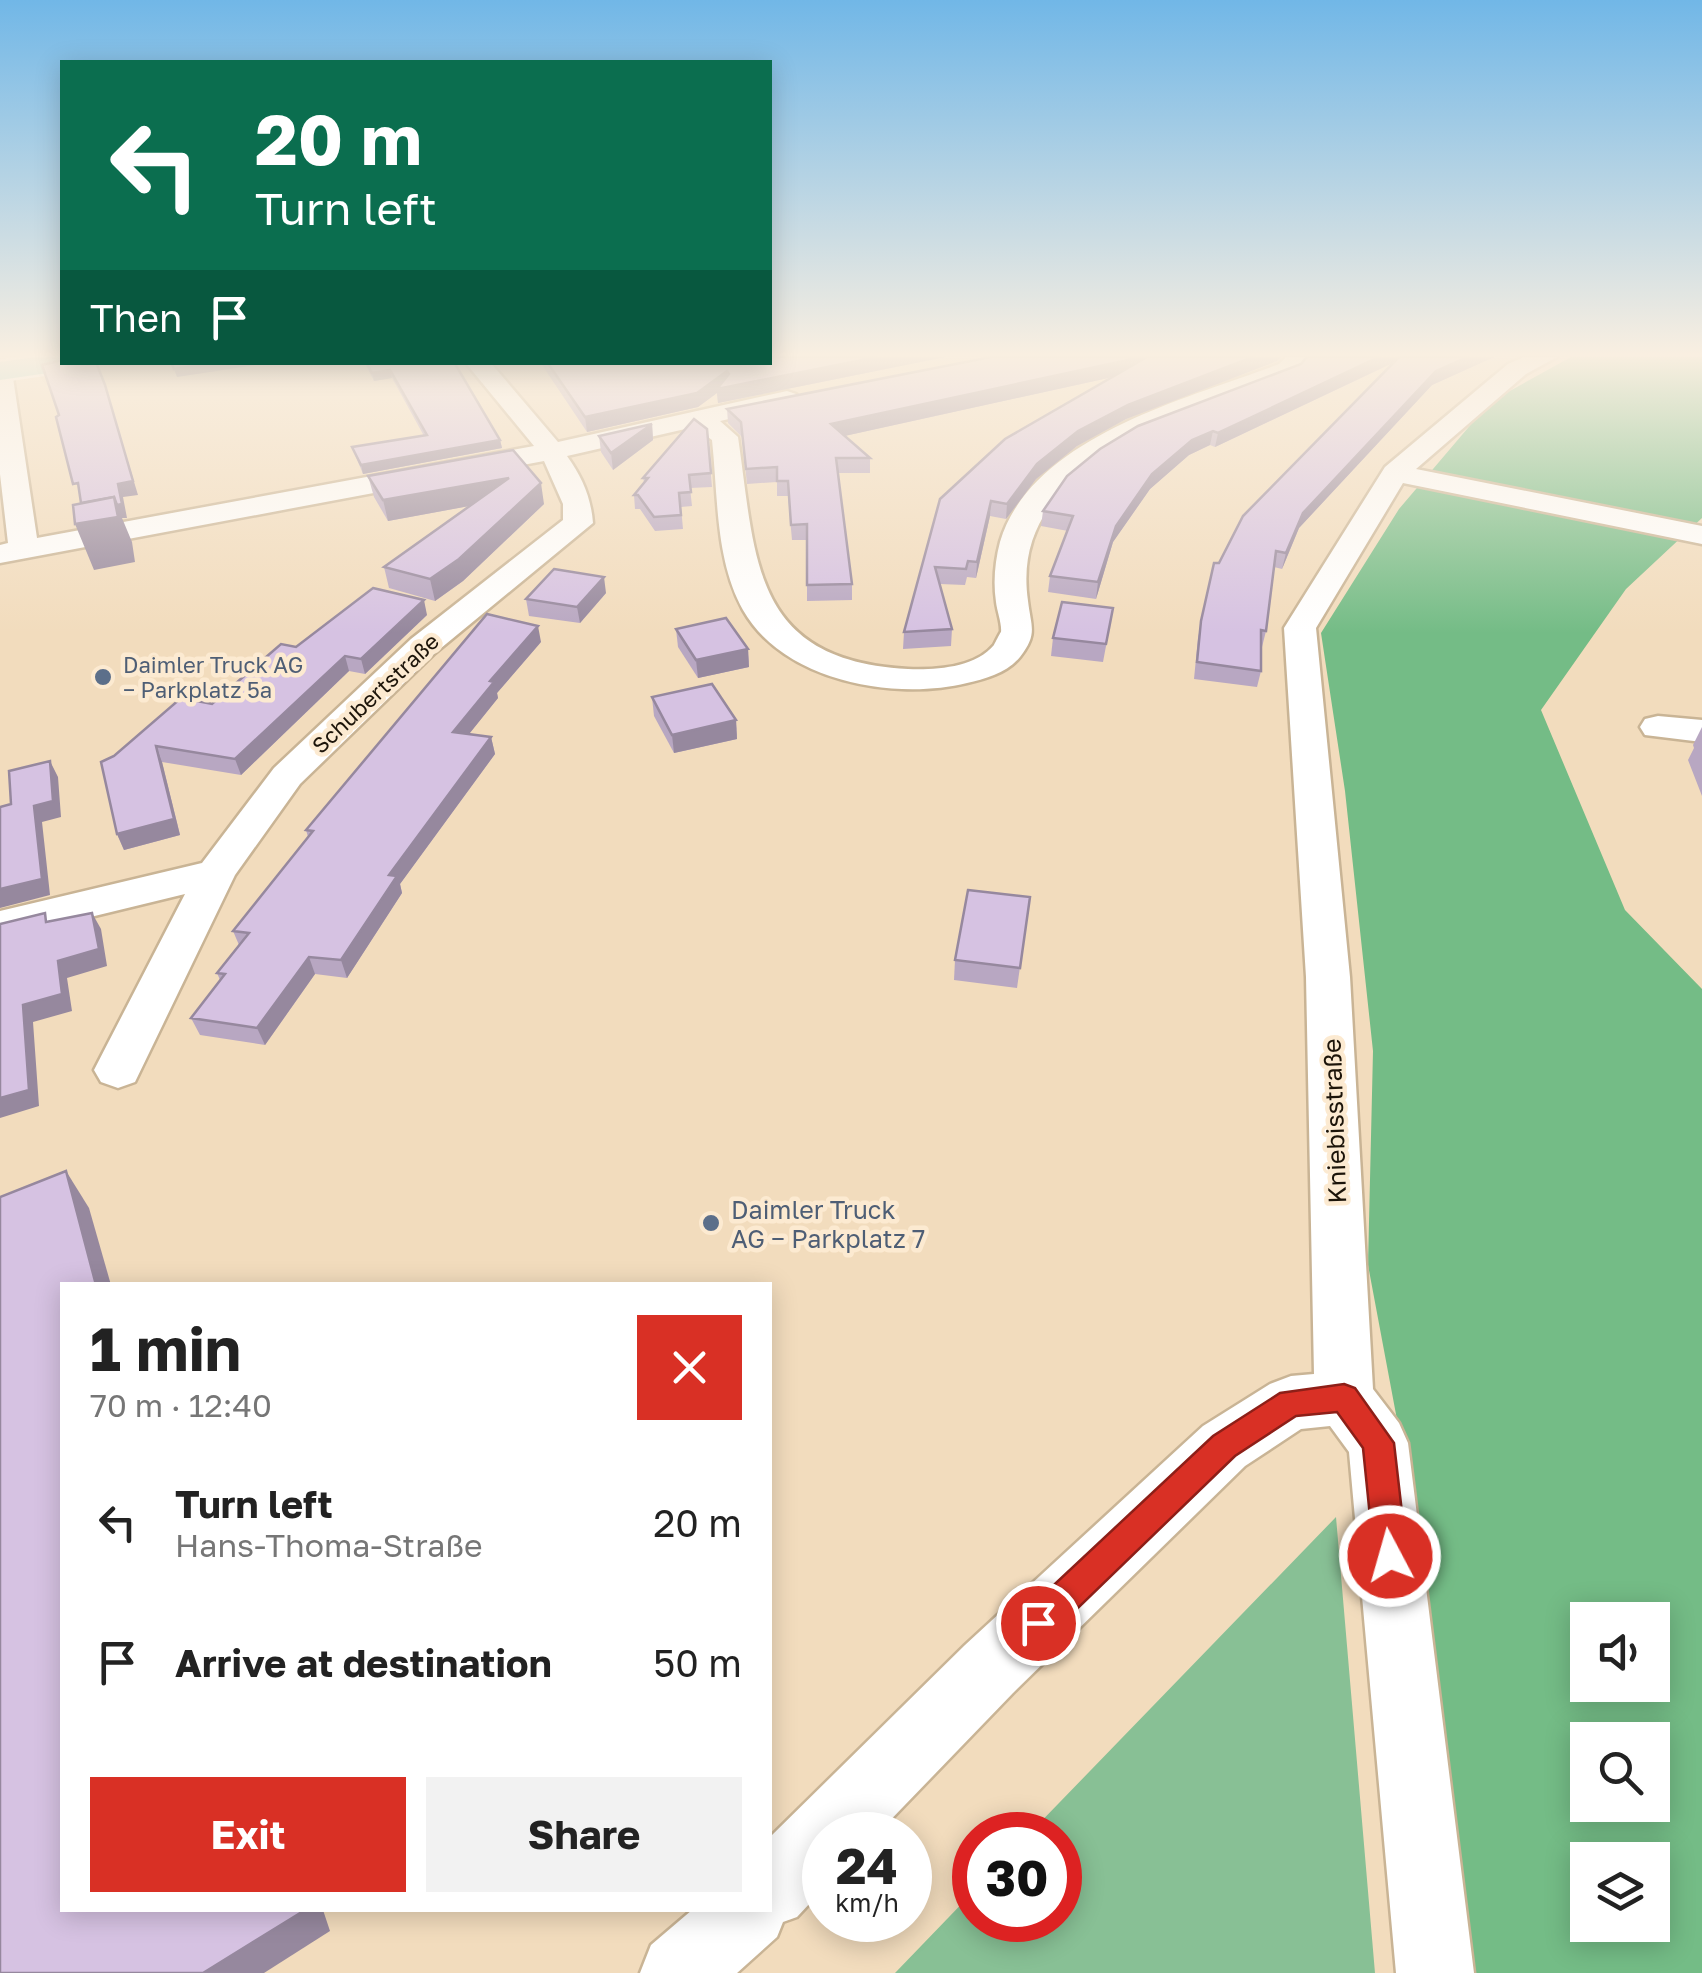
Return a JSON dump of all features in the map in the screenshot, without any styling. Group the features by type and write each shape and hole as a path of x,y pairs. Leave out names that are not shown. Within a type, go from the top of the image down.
{"street":[{"path":"5,449 12,552 561,449"},
{"path":"727,449 744,571 758,609 780,636 817,659 853,670 919,680 957,676 1004,656 1018,630 1009,594 1016,546 1028,512 1099,449"},
{"name":"Kniebisstraße","path":"1344,1398 1328,977 1300,628 1396,472 1423,449"},
{"name":"Schubertstraße","path":"118,1070 216,873 287,776 423,646 578,523 581,508 552,451"},
{"path":"1396,472 1702,536"},
{"path":"1658,727 1702,731"},
{"path":"0,925 216,873"},
{"path":"772,1888 989,1670 1224,1446 1291,1403 1344,1398 1378,1443 1435,1973"},
{"path":"679,1973 748,1912"}],"green space":[{"path":"1450,449 1702,449 1702,518 1626,589 1541,710 1625,910 1702,989 1702,1973 1469,1973 1422,1553 1368,1265 1373,1051 1345,791 1321,633 1399,509"},
{"path":"1336,1517 1375,1973 895,1973 925,1942 932,1942 932,1935 952,1914 952,1942 1082,1942 1082,1812 1050,1812"}],"building":[{"path":"64,449 124,449 133,481 118,484 122,504 117,505 114,497 81,503 78,483 73,484"},
{"path":"353,449 450,449 361,465"},
{"path":"668,449 709,449 711,473 689,475 691,492 679,493 681,515 654,517 634,495 648,478 643,478"},
{"path":"744,449 860,449 870,458 836,458 852,584 807,585 807,524 791,525 788,481 777,481 777,467 746,469"},
{"path":"994,449 1056,449 1037,464 1007,504 991,501 977,562 968,561 966,569 935,567 952,629 904,632 940,499"},
{"path":"1100,449 1181,449 1152,474 1116,526 1098,582 1050,576 1073,516 1043,511 1067,476"},
{"path":"1309,449 1363,449 1303,513 1286,553 1276,551 1266,631 1261,630 1261,671 1197,662 1214,563 1219,563 1243,516"},
{"path":"513,450 541,483 459,559 430,579 384,567 509,478 383,500 368,476"},
{"path":"114,497 118,517 75,524 73,505"},
{"path":"554,569 604,577 577,607 526,599"},
{"path":"373,588 424,600 361,659 345,656 235,759 156,746 174,819 117,834 101,762 114,756 181,698 212,704 281,644 296,647"},
{"path":"1062,602 1113,608 1106,644 1053,638"},
{"path":"487,614 538,626 490,681 494,682 453,732 491,737 389,875 397,876 341,960 309,957 257,1028 191,1018 225,974 217,973 249,933 233,931 313,831 306,830"},
{"path":"726,618 748,649 696,660 676,629"},
{"path":"712,684 736,720 672,735 652,697"},
{"path":"50,761 53,801 34,806 42,879 0,889 0,807 11,804 9,771"},
{"path":"968,890 1030,897 1020,968 955,960"},
{"path":"45,913 46,922 92,913 99,949 58,961 62,994 23,1005 29,1090 0,1098 0,924"},
{"path":"66,1171 95,1282 60,1282 60,1912 302,1912 203,1973 0,1973 0,1197"}],"place":[{"name":"Daimler Truck AG − Parkplatz 5a","path":"103,677"},
{"name":"Daimler Truck AG − Parkplatz 7","path":"711,1223"}],"route":[{"path":"1038,1623 1224,1446 1291,1403 1344,1398 1378,1443 1390,1556"}]}
